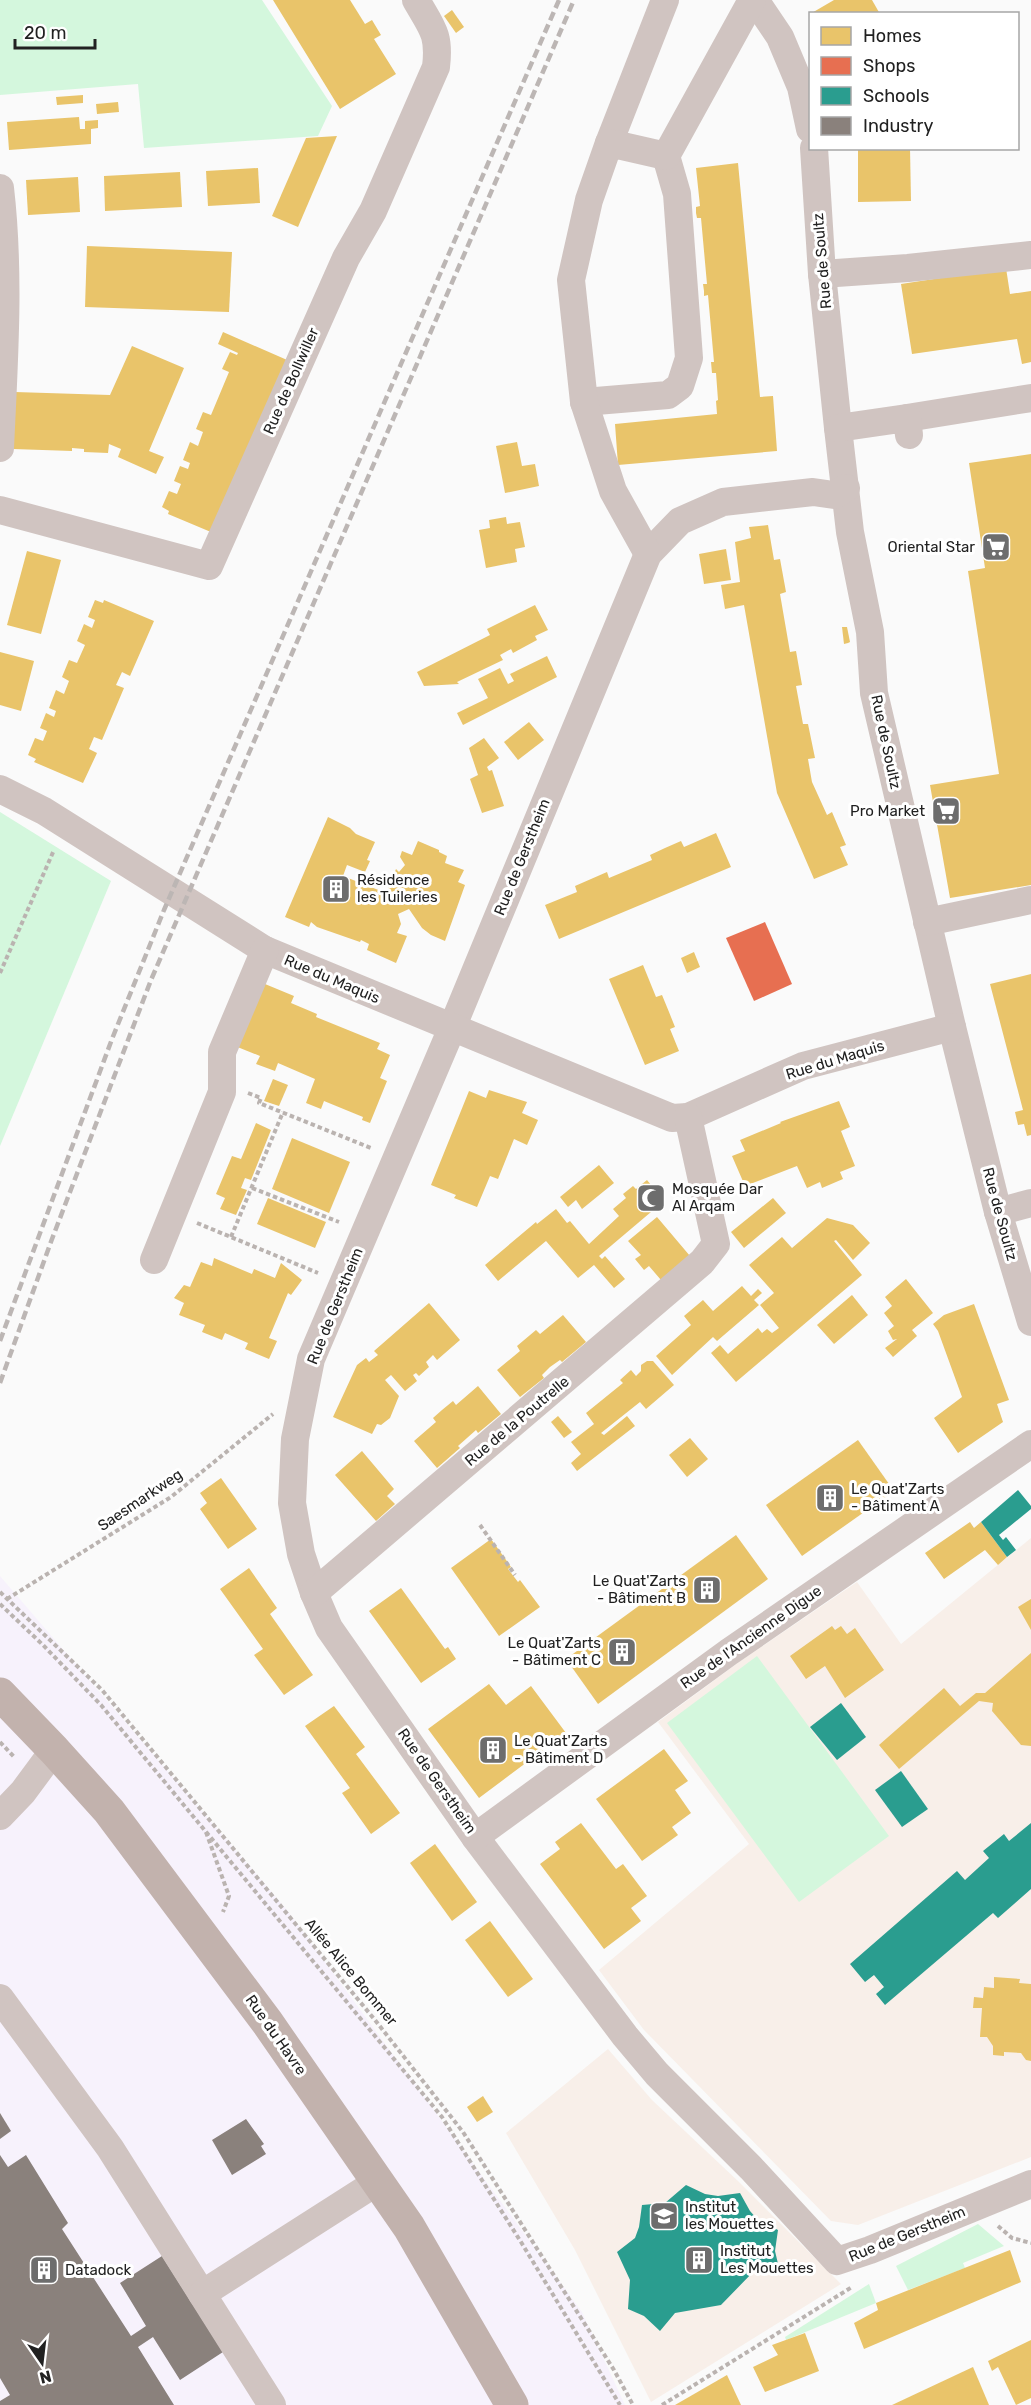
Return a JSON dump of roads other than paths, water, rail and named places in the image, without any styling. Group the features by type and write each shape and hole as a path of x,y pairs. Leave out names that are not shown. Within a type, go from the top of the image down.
{"main road":[{"name":"Rue du Havre","path":"0,1694 109,1811 267,2022 409,2227 512,2405"}],"street":[{"name":"Rue de Bollwiller","path":"0,510 208,566 346,258 373,211 436,67 438,45 435,33 416,0"},
{"path":"648,554 613,491 584,402 571,280 589,200 665,0"},
{"path":"584,402 668,395 680,386 689,358 676,195 666,156 753,0 780,37 801,87 809,124"},
{"path":"609,143 666,156"},
{"name":"Rue de Soultz","path":"814,150 822,274 838,428 850,532 870,632 874,693 998,1212 1031,1322"},
{"path":"0,188 3,213 5,343 0,448"},
{"path":"822,274 900,269 1031,255"},
{"path":"838,428 908,426 1031,398"},
{"name":"Rue de Gerstheim","path":"846,488 834,495 813,492 723,502 680,521 648,554 452,1028 311,1359 295,1439 292,1503 301,1554 329,1628 475,1837 625,2036 657,2074 751,2168 837,2261 870,2250 1031,2184"},
{"name":"Rue du Maquis","path":"0,789 65,824 265,951 672,1118 688,1117 803,1066 952,1027"},
{"path":"927,922 1031,900"},
{"path":"154,1260 222,1092 222,1052 265,951"},
{"name":"Rue de la Poutrelle","path":"314,1593 702,1263 716,1244 688,1117"},
{"path":"998,1212 1031,1203"},
{"name":"Rue de l'Ancienne Digue","path":"475,1837 729,1652 1031,1444"},
{"path":"0,1816 23,1792 54,1750"},
{"path":"0,1998 110,2148 272,2405"},
{"path":"202,2294 377,2182"}],"railway":[{"path":"0,1341 112,1039 164,910 559,0"},
{"path":"0,1383 52,1239 151,980 574,0"}],"place":[{"name":"Oriental Star","path":"996,547"},
{"name":"Pro Market","path":"946,811"},
{"name":"Résidence les Tuileries","path":"336,889"},
{"name":"Mosquée Dar Al Arqam","path":"651,1198"},
{"name":"Le Quat'Zarts - Bâtiment A","path":"830,1498"},
{"name":"Le Quat'Zarts - Bâtiment B","path":"707,1590"},
{"name":"Le Quat'Zarts - Bâtiment C","path":"622,1652"},
{"name":"Le Quat'Zarts - Bâtiment D","path":"493,1750"},
{"name":"Institut les Mouettes","path":"664,2216"},
{"name":"Institut Les Mouettes","path":"699,2260"},
{"name":"Datadock","path":"44,2270"}]}
